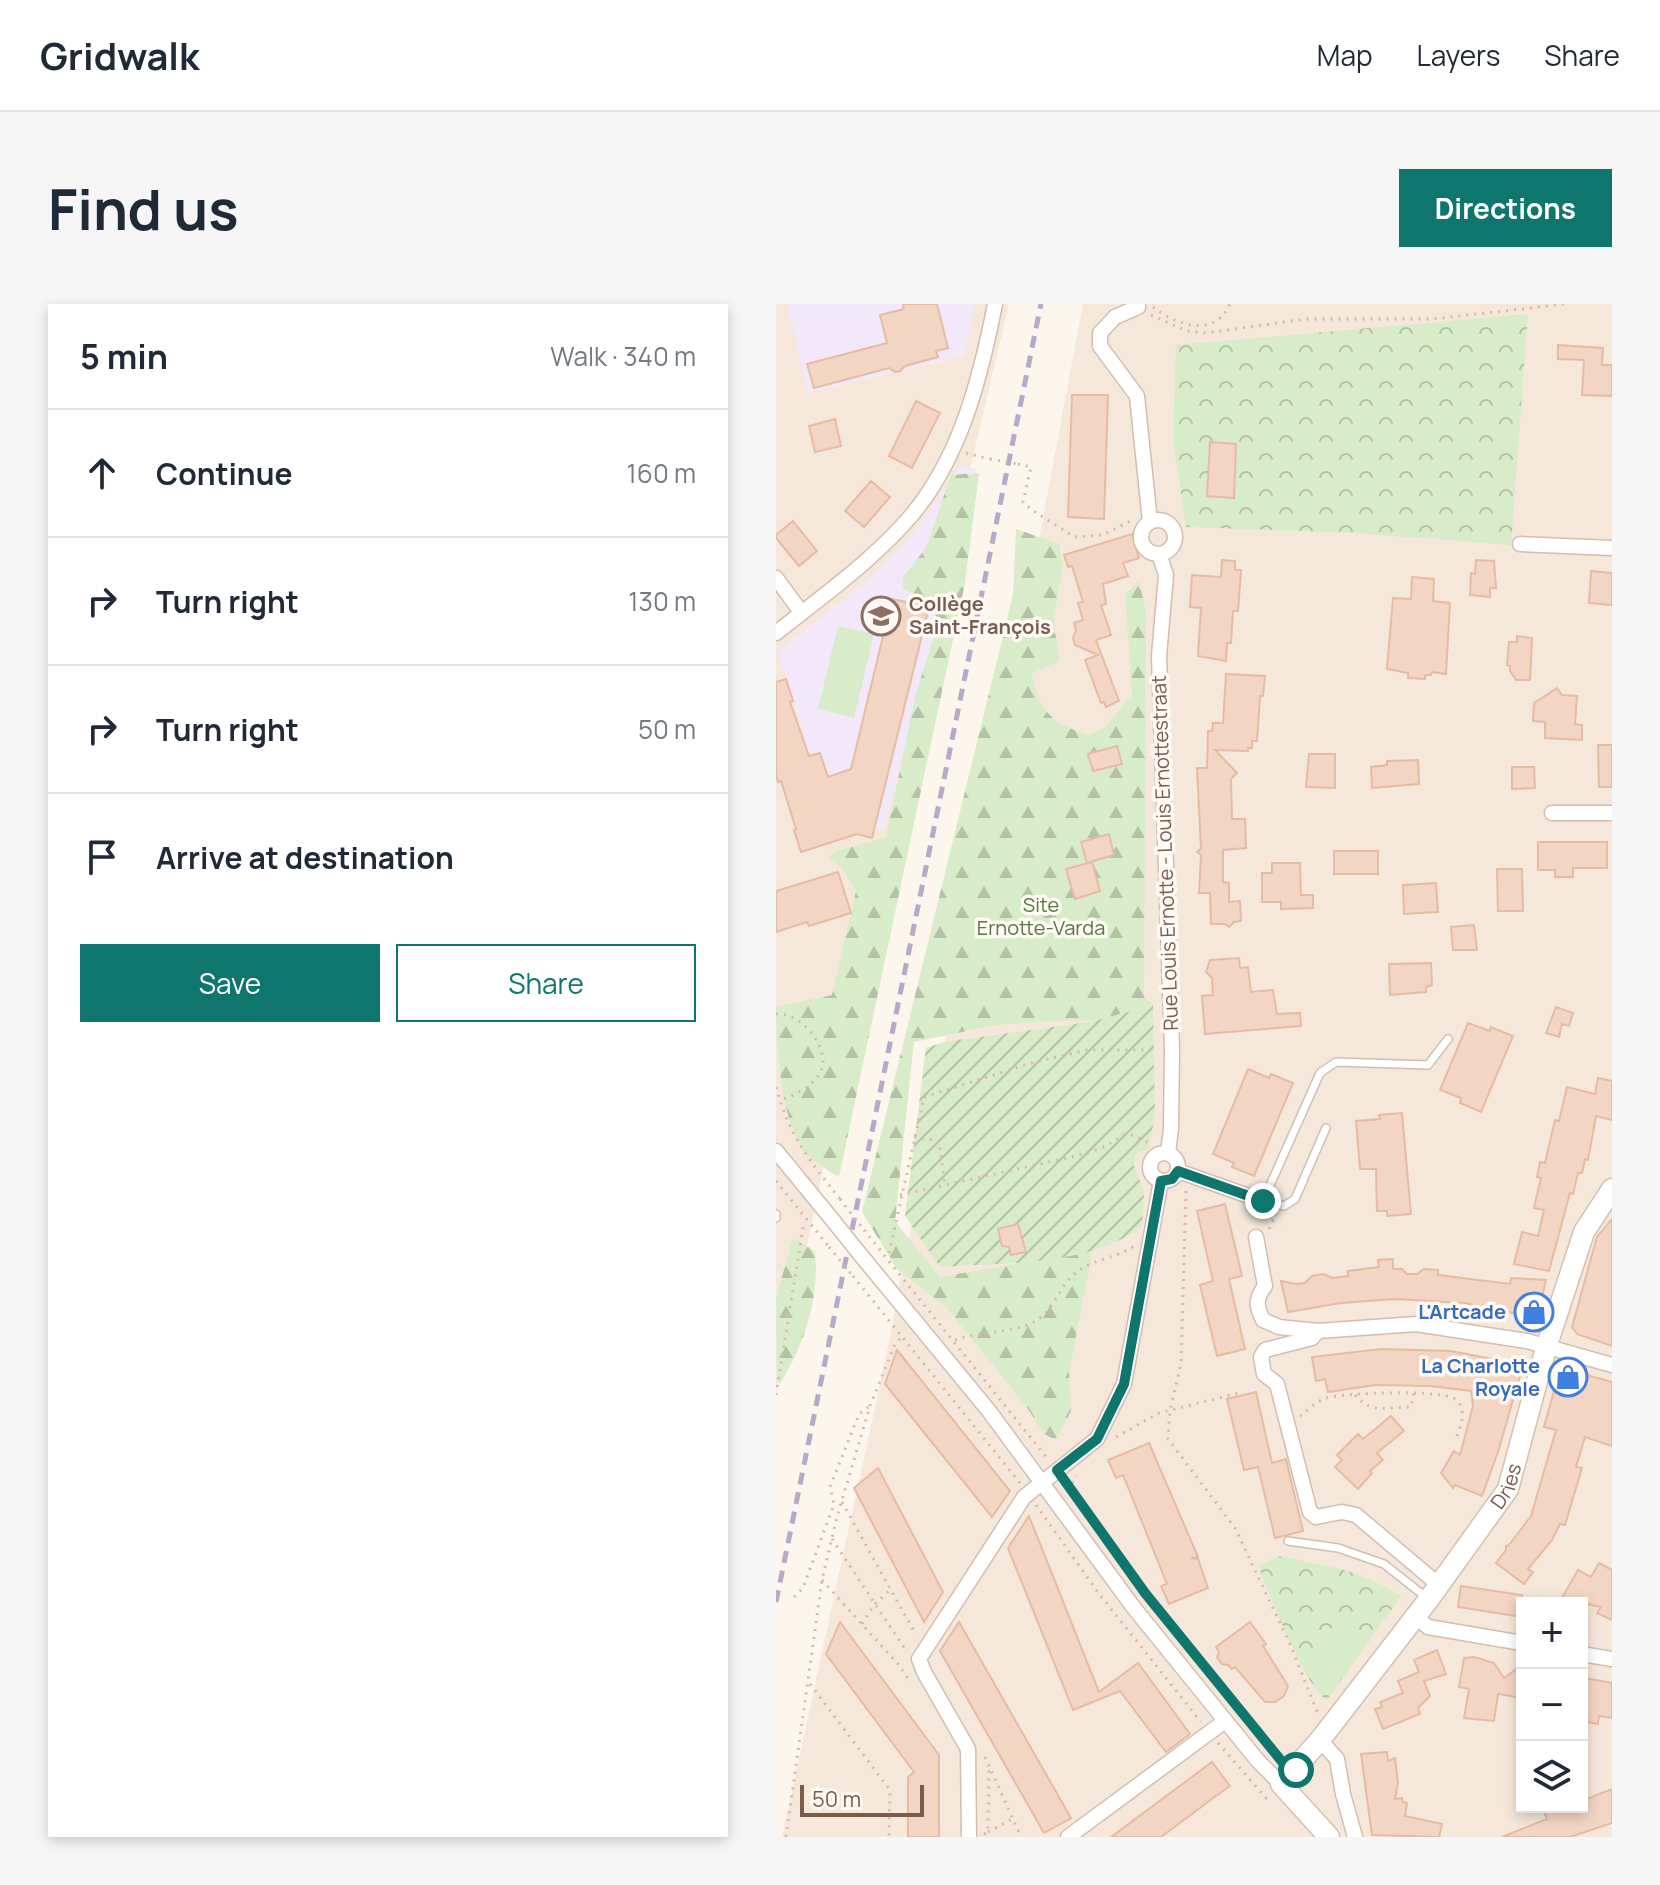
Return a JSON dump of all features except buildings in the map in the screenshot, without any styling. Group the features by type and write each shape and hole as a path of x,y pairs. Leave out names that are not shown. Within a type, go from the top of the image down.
{"street":[{"path":"776,633 854,571 903,525 932,487 971,403 985,356 995,304"},
{"name":"Rue Louis Ernotte - Louis Ernottestraat","path":"923,1652 1024,1497 1097,1439 1124,1384 1161,1181 1152,1174 1151,1163 1157,1154 1168,1153 1172,1050 1159,656 1166,575 1159,554 1146,548 1142,542 1141,534 1149,517 1137,396 1100,346 1100,333 1115,317 1143,305"},
{"name":"Rue Louis Ernotte - Louis Ernottestraat","path":"1149,517 1165,521 1174,532 1172,546 1159,554"},
{"path":"1520,544 1612,548"},
{"path":"776,578 801,612"},
{"path":"1552,813 1612,813"},
{"path":"777,1150 989,1411 1134,1608 1258,1761 1286,1779 1329,1837"},
{"path":"1161,1181 1172,1179 1178,1171 1177,1160 1168,1153"},
{"path":"1178,1171 1263,1201"},
{"name":"Dries","path":"1286,1779 1434,1592 1508,1489 1546,1348 1584,1232 1612,1189"},
{"path":"1256,1237 1265,1286 1258,1295 1257,1307 1263,1320 1279,1327 1318,1331 1416,1324 1487,1333 1612,1365"},
{"path":"1318,1331 1312,1338 1265,1350 1261,1357 1264,1374 1277,1384 1310,1512 1316,1517 1342,1512 1356,1515 1434,1592"},
{"path":"1415,1616 1428,1627 1516,1642"},
{"path":"923,1652 924,1672 968,1749 969,1837"},
{"path":"1588,1655 1612,1659"},
{"path":"1068,1837 1225,1721"},
{"path":"1321,1732 1337,1759 1345,1805 1355,1837"}],"lane":[{"path":"1326,1128 1299,1193 1290,1203 1278,1206 1263,1201 1320,1073 1327,1065 1336,1062 1428,1065 1448,1039"},
{"path":"1288,1541 1338,1548 1384,1564 1434,1592"}],"path":[{"path":"1143,305 1188,326 1198,327 1217,321 1230,304"},
{"path":"1143,305 1162,321 1187,331 1207,333 1305,319 1433,319 1565,304"},
{"path":"972,455 1031,467 1023,502 1074,537 1102,535 1149,517"},
{"path":"776,1014 792,1015 802,1022 816,1042 823,1060 821,1072 814,1081 783,1099"},
{"path":"889,1253 924,1097 1035,1062 1087,1050 1172,1050"},
{"path":"776,1087 784,1115 802,1152 1057,1470 1145,1593 1286,1779"},
{"path":"900,1195 1076,1156 1104,1147 1126,1134 1152,1145"},
{"path":"914,1137 939,1141 945,1187"},
{"path":"776,1181 853,1276"},
{"path":"1186,1187 1181,1364 1170,1410 1168,1439 1235,1528 1290,1644 1321,1732"},
{"path":"1256,1237 1271,1228 1278,1206"},
{"path":"776,1395 804,1222"},
{"path":"955,1340 1034,1322 1051,1307 1061,1288 1074,1274 1092,1261 1125,1252 1152,1231"},
{"path":"786,1837 820,1593 832,1539 870,1406 895,1344 901,1337"},
{"path":"1121,1433 1143,1420 1170,1410 1243,1392"},
{"path":"1287,1425 1324,1398 1414,1392 1451,1396 1458,1401 1464,1417 1456,1438"},
{"path":"1355,1395 1371,1409 1385,1409 1411,1407 1414,1392"},
{"path":"794,1597 803,1588 834,1504 830,1487 859,1414 870,1406"},
{"path":"832,1539 904,1651 923,1652 892,1589 842,1502"},
{"path":"862,1624 874,1605 892,1589"},
{"path":"809,1683 890,1790 889,1837"},
{"path":"988,1832 989,1764"},
{"path":"980,1837 1012,1819"}],"shaded area":[{"path":"776,304 1009,304 965,490 776,1395"},
{"path":"787,304 975,304 964,356 808,393"},
{"path":"1083,304 1612,304 1612,1837 782,1837 888,1347"},
{"name":"Collège Saint-François","path":"961,465 977,469 884,830 830,819 778,652 868,580 916,531"}],"green space":[{"path":"1528,314 1511,545 1355,533 1186,527 1173,440 1176,345"},
{"path":"979,473 965,583 839,1177 808,1156 792,1126 779,1064 776,1007 832,995 856,891 842,868 828,859 836,851 886,837 916,693 937,627 935,606 903,588 903,577 926,548 951,475"},
{"name":"Site Ernotte-Varda","path":"1016,529 1059,544 1063,567 1054,618 1059,661 1031,674 1039,698 1050,715 1076,731 1089,735 1104,728 1132,695 1125,594 1139,581 1146,611 1144,996 1153,1005 1095,1021 996,1025 914,1042 895,1221 940,1277 1093,1250 1069,1372 1071,1411 1056,1440 1044,1434 1026,1406 946,1307 897,1269 862,1212 1013,595"},
{"path":"838,626 874,634 854,718 818,709"},
{"path":"1153,1005 1155,1117 1148,1149 1135,1155 1134,1166 1144,1191 1142,1226 1122,1239 1073,1255 1018,1263 940,1267 905,1216 926,1048 944,1042 1095,1021"},
{"path":"793,1238 815,1251 815,1286 803,1337 780,1384 777,1381 776,1298"},
{"path":"1279,1556 1357,1574 1401,1596 1327,1700 1318,1692 1299,1660 1258,1566"},
{"path":"1340,1617 1370,1641 1333,1689 1303,1666"}],"railway":[{"path":"776,1602 1041,304"}],"place":[{"name":"Collège Saint-François","path":"881,616"},
{"name":"L'Artcade","path":"1534,1312"},
{"name":"La Charlotte Royale","path":"1568,1377"}],"route":[{"path":"1263,1201 1178,1171 1172,1179 1161,1181 1124,1384 1097,1439 1057,1470 1176,1633 1292,1774 1296,1770"}]}
